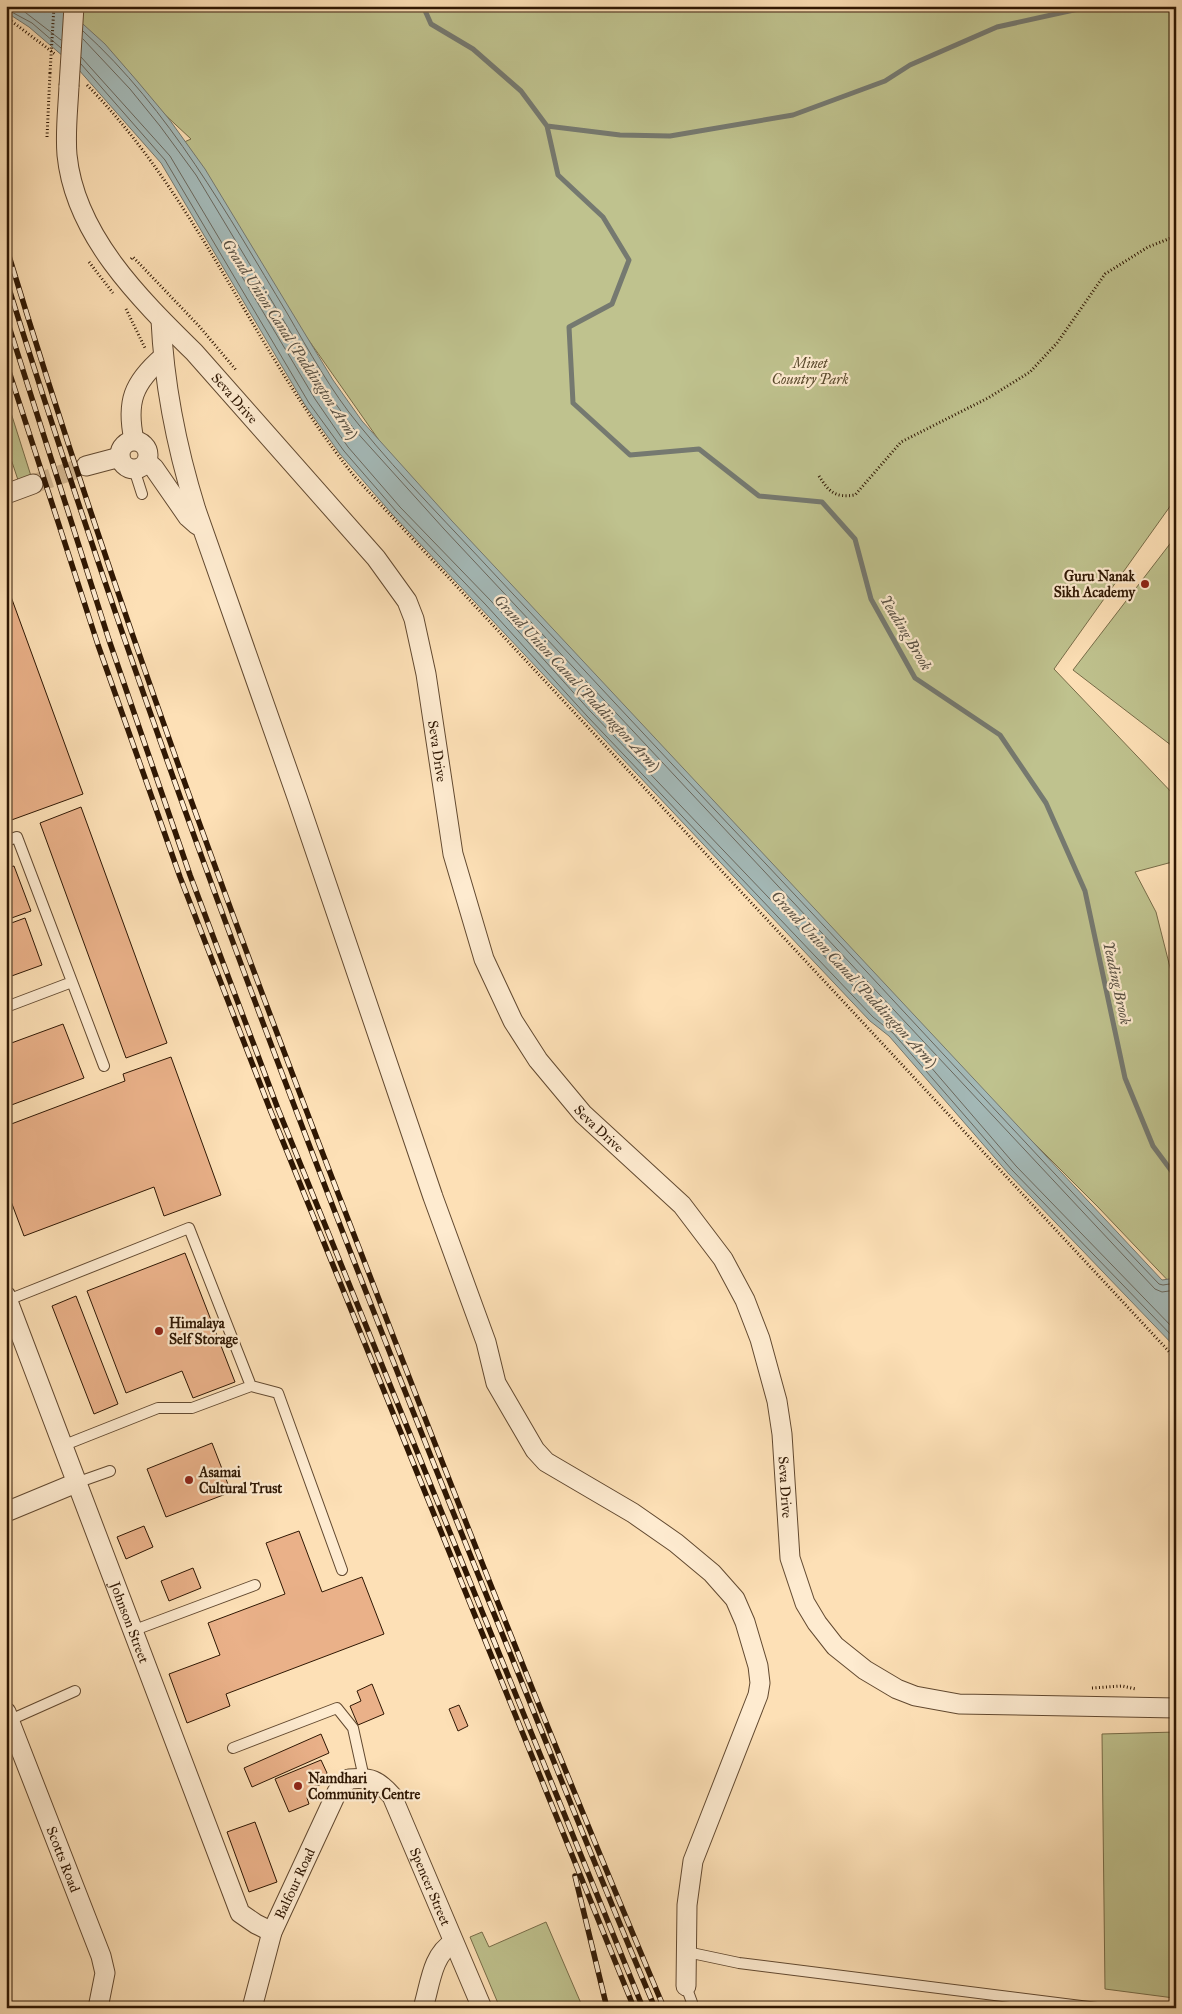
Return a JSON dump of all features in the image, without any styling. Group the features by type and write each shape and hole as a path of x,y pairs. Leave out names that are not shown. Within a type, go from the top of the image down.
{"street":[{"name":"Seva Drive","path":"74,6 75,83 67,156 79,203 106,254 161,320 194,352 376,558 407,601 414,619 426,674 453,854 484,959 513,1021 538,1060 583,1114 682,1205 723,1259 745,1300 760,1340 777,1401 782,1434 790,1558 805,1603 817,1623 835,1646 865,1670 897,1689 932,1700 959,1704 1176,1708"},
{"path":"161,320 163,357 184,473 433,1196 486,1342 496,1383 535,1450 546,1462 633,1513 676,1542 712,1573 735,1599 754,1646 760,1683 758,1695 693,1861 687,1906 686,1986"},
{"path":"134,440 130,408 134,393 146,374 163,357"},
{"path":"140,466 147,448 144,444 134,440 129,441 122,447 120,457 123,464 154,468 188,517 204,532"},
{"path":"86,466 120,457"},
{"path":"6,494 33,484"},
{"name":"Johnson Street","path":"7,1298 240,1913 272,1932"},
{"path":"6,1512 76,1483"},
{"name":"Scotts Road","path":"8,1716 101,1956 105,1974 98,2008"},
{"name":"Balfour Road","path":"252,2008 272,1932 337,1792 349,1779 364,1778"},
{"name":"Spencer Street","path":"364,1778 380,1783 392,1796 482,2008"},
{"path":"423,2008 439,1956 445,1948 453,1943"}],"lane":[{"path":"140,466 142,494"},
{"path":"6,841 17,838 104,1066"},
{"path":"6,1007 72,982"},
{"path":"7,1298 189,1228 251,1386"},
{"path":"62,1446 158,1408 192,1408 251,1386 278,1393 342,1570"},
{"path":"76,1483 110,1471"},
{"path":"132,1631 255,1585"},
{"path":"8,1716 75,1691"},
{"path":"232,1748 337,1708 353,1728 364,1778"},
{"path":"687,1952 739,1963 1097,2008"},
{"path":"686,1986 693,2007"}],"path":[{"path":"50,73 54,6"},
{"path":"6,16 61,58"},
{"path":"75,83 143,151 174,192 296,397 323,438 355,477 1176,1359"},
{"path":"819,476 828,491 844,497 855,496 901,442 988,398 1030,372 1057,343 1105,274 1148,247 1176,236"},
{"path":"96,274 117,298"},
{"path":"124,305 131,315 145,348"}],"green space":[{"name":"Minet Country Park","path":"37,6 1176,6 1176,498 1054,669 1176,797 1176,861 1135,872 1156,912 1176,991 1171,1083 1176,1114 1176,1289 1098,1207 944,1053 395,463 173,147 191,139 69,25"},
{"path":"6,397 31,476 18,480 6,444"},
{"name":"Guru Nanak Sikh Academy","path":"1176,536 1176,749 1073,670"},
{"path":"1176,1732 1176,2008 1174,2008 1174,1998 1105,1989 1102,1734"},
{"path":"546,1922 583,2008 500,2008 470,1937 482,1932 489,1947"}],"water":[{"name":"Grand Union Canal (Paddington Arm)","path":"6,6 63,6 105,44 169,119 205,169 333,380 362,421 452,521 1162,1280 1176,1278 1176,1348 1008,1173 889,1036 870,1021 392,514 340,454 305,405 161,163 78,69 29,27 6,12"}],"building":[{"path":"6,583 83,794 6,822"},
{"path":"81,807 167,1043 126,1058 40,823"},
{"path":"14,866 31,911 6,920 6,868"},
{"path":"25,918 42,965 6,978 6,925"},
{"path":"63,1024 84,1078 6,1107 6,1045"},
{"path":"171,1057 221,1195 164,1216 154,1187 24,1236 6,1188 6,1126 125,1081 123,1074"},
{"name":"Himalaya Self Storage","path":"185,1253 235,1382 193,1398 182,1371 126,1393 87,1291"},
{"path":"76,1296 118,1404 94,1414 52,1306"},
{"name":"Asamai Cultural Trust","path":"212,1443 231,1492 166,1517 147,1469"},
{"path":"144,1526 153,1547 126,1559 117,1537"},
{"path":"299,1531 322,1592 362,1577 384,1634 226,1694 230,1706 187,1723 169,1674 220,1655 208,1623 285,1594 266,1543"},
{"path":"193,1568 201,1588 169,1601 161,1581"},
{"path":"372,1684 384,1714 358,1725 350,1706 361,1701 357,1691"},
{"path":"459,1705 468,1726 458,1731 449,1709"},
{"path":"321,1734 329,1753 252,1787 244,1768"},
{"name":"Namdhari Community Centre","path":"321,1760 327,1773 322,1784 314,1787 307,1798 309,1804 289,1812 275,1779"},
{"path":"255,1822 277,1882 249,1892 227,1832"}],"waterway":[{"name":"Yeading Brook","path":"423,6 431,24 473,49 521,91 547,126 558,175 603,217 629,260 612,304 569,327 573,403 630,455 699,449 759,496 822,502 855,539 871,599 915,678 1000,735 1046,803 1085,891 1125,1078 1153,1146 1176,1177"},
{"path":"547,126 620,135 670,136 793,115 885,81 910,65 997,27 1092,6"}],"tunnel":[{"path":"33,484 86,466"}],"railway":[{"path":"6,246 46,376 132,634 271,1017 476,1548 664,2008"},
{"path":"6,279 60,447 174,781 296,1112 424,1440 655,2008"},
{"path":"6,317 109,640 190,875 278,1109 643,2008"},
{"path":"6,362 98,645 180,877 271,1112 634,2008"},
{"path":"575,1876 607,2008"}],"place":[{"name":"Guru Nanak Sikh Academy","path":"1145,584"},
{"name":"Himalaya Self Storage","path":"159,1331"},
{"name":"Asamai Cultural Trust","path":"189,1480"},
{"name":"Namdhari Community Centre","path":"298,1786"}]}
